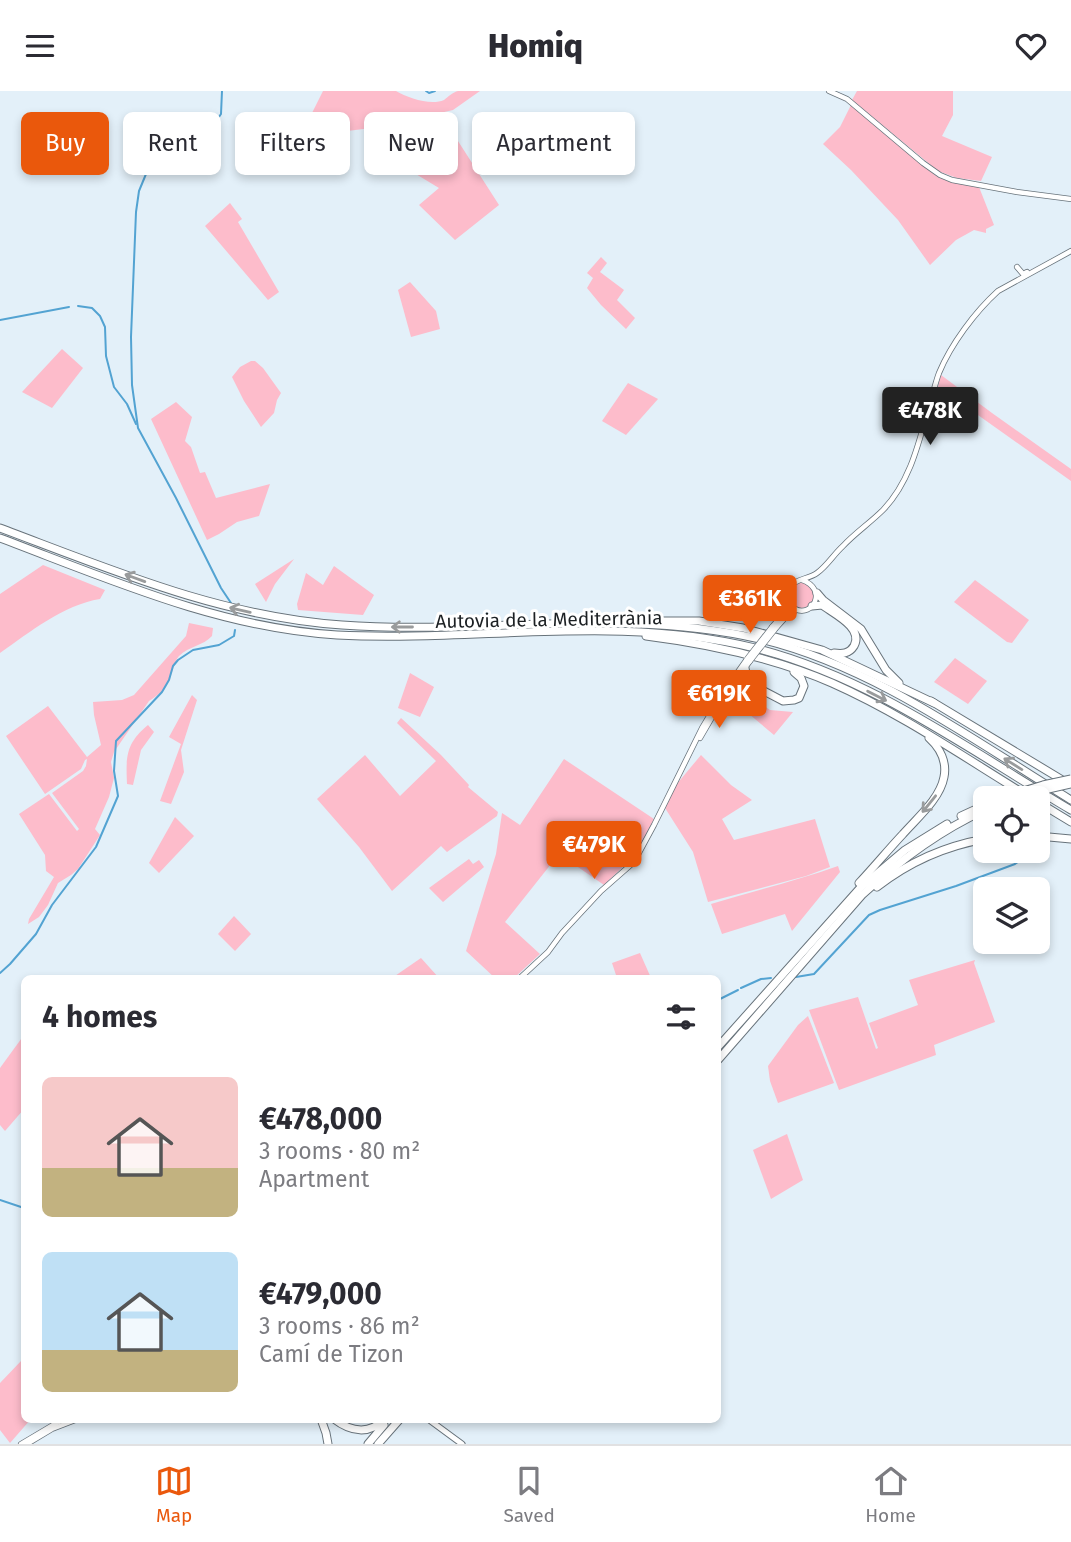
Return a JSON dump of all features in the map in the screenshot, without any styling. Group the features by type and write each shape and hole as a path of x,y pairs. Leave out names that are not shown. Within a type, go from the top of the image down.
{"highway":[{"name":"Autovia de la Mediterrània","path":"0,528 200,600 280,618 343,625 398,627 614,622 687,628 760,639 833,664 879,685 935,715 1071,800"},
{"name":"Autovia de la Mediterrània","path":"0,538 198,610 278,628 398,637 558,631 674,634 754,648 831,674 874,694 932,725 1071,810"},
{"path":"815,590 823,600 861,629 886,670 900,683 1071,785"},
{"path":"614,622 622,619 712,623 743,628 836,654 851,649 856,643 852,627 822,605 812,606"},
{"path":"636,633 732,650 830,683 920,729 1012,786"},
{"path":"822,650 934,703"},
{"path":"747,663 746,675 751,683 783,701 794,700 801,694 803,682 798,674 785,666"},
{"path":"795,959 938,792 945,770 942,756 934,743 915,727"},
{"path":"1040,786 1071,779"},
{"path":"1050,789 1071,785"},
{"path":"1050,809 1071,822"},
{"path":"721,1044 860,888 890,862 938,829 973,811"},
{"path":"721,1057 863,895 903,859 943,831 973,816"},
{"path":"1050,836 1071,839"},
{"path":"828,934 867,894 895,873 929,855 973,842"},
{"path":"323,1423 328,1444"},
{"path":"339,1423 357,1431 369,1430 382,1423"},
{"path":"368,1444 384,1423"},
{"path":"381,1444 399,1423"}],"main road":[{"path":"433,1423 462,1444"}],"street":[{"path":"829,91 847,99 940,175 952,180 1017,192 1071,199"},
{"path":"774,628 796,610 805,610 812,606 816,600 815,590 821,571 843,545 893,498 912,464 939,373 959,337 998,291 1071,251"},
{"path":"1017,267 1023,274 1035,270"},
{"path":"796,610 788,603 787,589 793,582 821,571"},
{"path":"802,580 810,582 815,590"},
{"path":"523,975 548,952 601,891 634,862 702,728 723,693 774,628 788,603"},
{"path":"672,788 705,728 747,663"},
{"path":"21,1444 57,1423"},
{"path":"27,1444 68,1423"}],"shaded area":[{"path":"323,91 396,91 413,99 439,102 458,91 480,91 453,110 444,112 364,112 364,129 350,131 350,112 312,112"},
{"path":"857,91 953,91 953,115 942,136 992,157 981,181 957,178 938,171 852,100"},
{"path":"851,105 935,175 979,187 994,225 986,229 986,233 974,230 956,240 930,265 898,220 823,144 840,127"},
{"path":"458,141 472,163 472,175 480,175 499,205 455,240 419,205 439,188 417,175 458,175"},
{"path":"230,203 242,219 238,222 279,292 268,300 205,226"},
{"path":"601,257 607,263 600,272 624,290 617,300 635,318 626,329 587,288 593,278 587,273"},
{"path":"410,282 436,311 440,329 411,337 398,290"},
{"path":"62,349 83,368 52,408 22,392"},
{"path":"251,361 263,368 281,393 274,413 261,427 232,377 240,367"},
{"path":"941,375 1071,469 1071,481 954,398 934,401"},
{"path":"628,383 658,399 626,435 602,421"},
{"path":"176,402 192,417 185,441 191,447 200,473 205,472 216,498 270,484 259,516 237,522 207,540 151,419"},
{"path":"294,559 275,584 266,602 255,584"},
{"path":"43,565 105,590 100,599 60,613 0,653 0,594"},
{"path":"334,566 374,595 363,615 298,610 297,604 306,573 323,585"},
{"path":"975,580 1029,620 1012,643 954,602"},
{"path":"801,582 810,586 814,595 810,604 801,608 792,604 788,595 792,586"},
{"path":"189,623 213,628 212,636 179,656 167,685 149,701 114,752 111,762 114,778 95,829 100,835 78,869 58,883 48,905 39,917 28,924 54,877 46,871 45,855 19,814 49,794 77,831 79,829 52,793 83,771 87,759 81,769 45,794 6,736 48,706 87,757 101,745 93,702 122,700 134,695 186,636"},
{"path":"955,658 987,681 968,704 934,682"},
{"path":"410,673 434,687 420,717 398,708"},
{"path":"192,695 197,700 181,750 184,772 171,804 160,801 181,744 169,737"},
{"path":"751,697 770,710 793,712 774,735 737,704"},
{"path":"401,718 441,755 468,787 498,812 497,816 447,852 441,846 392,891 359,847 317,799 365,755 400,796 436,761 397,723"},
{"path":"148,725 154,732 141,750 133,785 127,784 128,752 140,732"},
{"path":"701,755 731,785 752,800 722,819 734,840 815,819 830,867 708,902 693,852 665,808 676,785"},
{"path":"564,759 654,819 632,858 604,885 559,854 505,922 540,954 517,975 492,975 466,951 496,854 502,813 520,825"},
{"path":"175,817 194,836 159,873 149,863"},
{"path":"469,859 473,864 479,860 484,867 443,902 429,888"},
{"path":"838,866 840,872 792,931 785,914 722,934 711,904"},
{"path":"234,916 251,934 235,951 218,934"},
{"path":"640,953 650,975 616,975 612,963"},
{"path":"421,958 436,975 396,975"},
{"path":"975,960 995,1022 934,1045 936,1055 839,1090 809,1010 858,997 876,1049 878,1048 869,1023 918,1005 909,980"},
{"path":"808,1016 834,1083 778,1103 768,1066 798,1025"},
{"path":"21,1039 21,1112 5,1131 0,1125 0,1068"},
{"path":"787,1134 803,1180 771,1199 753,1150"},
{"path":"21,1361 21,1423 28,1423 10,1443 0,1430 0,1383"}],"waterway":[{"path":"222,91 221,114 214,124 180,139 162,152 146,174 139,191 131,337 132,385 138,428 231,603"},
{"path":"426,91 435,91"},
{"path":"78,306 92,308 100,316 105,327 106,356 114,387 127,404 136,424"},
{"path":"0,320 69,307"},
{"path":"0,973 36,934 52,905 96,847 118,796 114,771 116,741 162,692 178,660 193,650 219,645 234,636 235,630"},
{"path":"796,977 814,974 869,915 1016,863"},
{"path":"741,988 761,979 771,978"},
{"path":"721,998 738,990"},
{"path":"0,1200 21,1207"}]}
